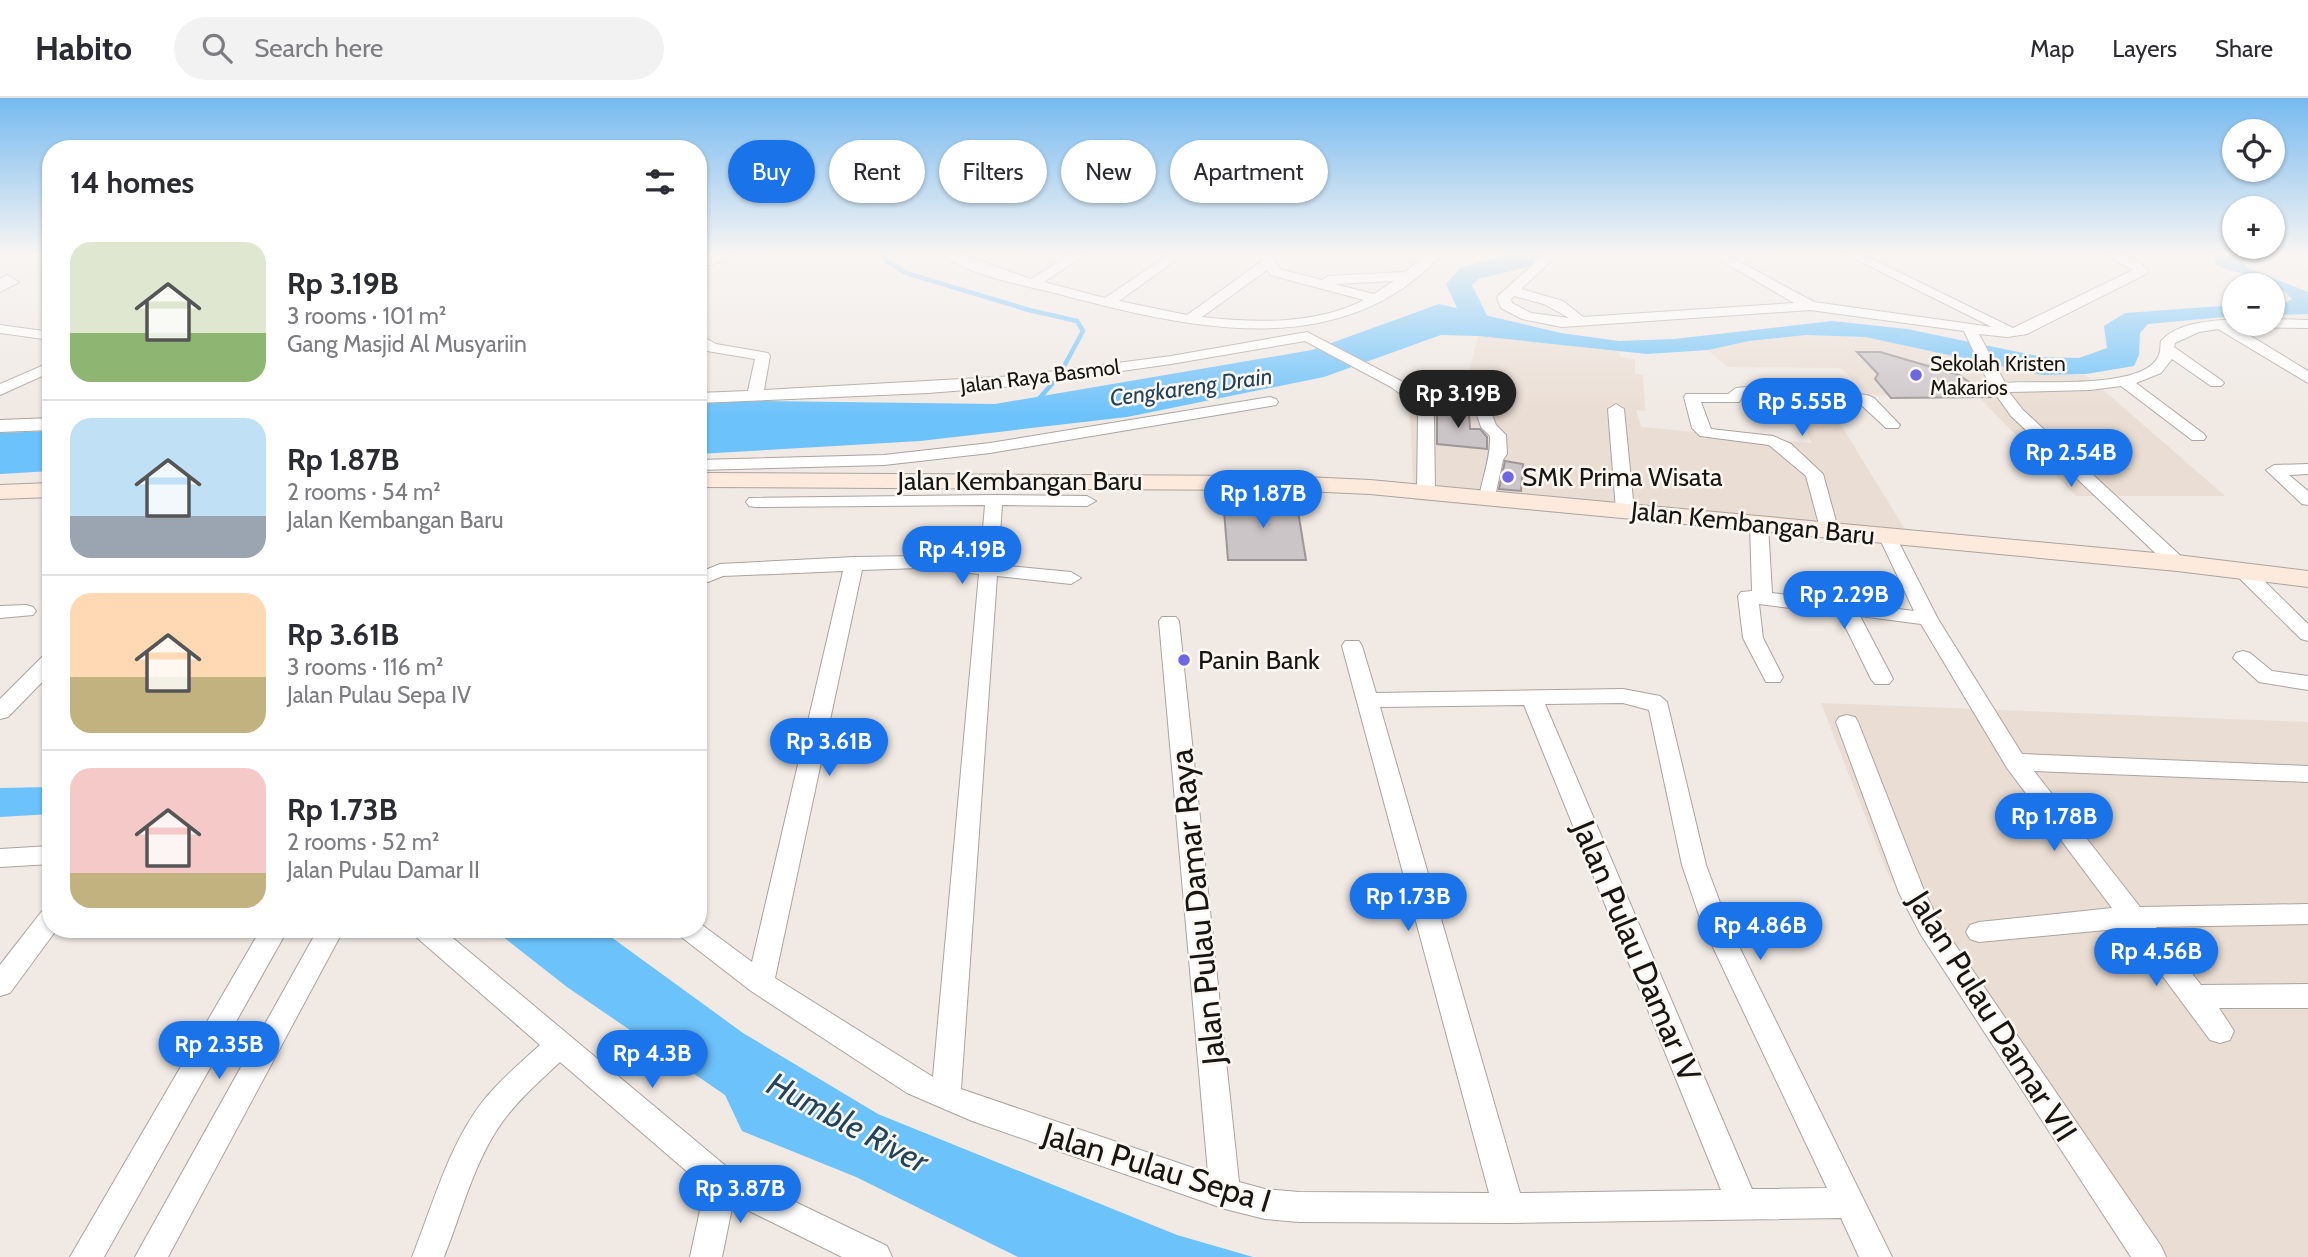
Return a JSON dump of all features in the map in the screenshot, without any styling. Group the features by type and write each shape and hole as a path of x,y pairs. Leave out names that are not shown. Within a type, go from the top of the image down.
{"main road":[{"name":"Jalan Kembangan Baru","path":"707,480 1282,483 1488,497 1830,532 2177,563 2308,579"},
{"path":"0,492 42,490"},
{"path":"0,509 42,509"}],"street":[{"path":"1127,307 1189,320 1242,324 1294,322 1336,315 1355,307"},
{"path":"1189,320 1205,307"},
{"path":"1509,307 1551,321 1580,323 1795,307"},
{"path":"1817,307 1942,326 1972,334 2017,333 2069,307"},
{"path":"1942,326 1945,307"},
{"path":"1961,307 2017,333"},
{"path":"2285,324 2308,324"},
{"path":"1999,388 2019,385 2102,385 2124,381 2160,365 2166,357 2168,341 2174,335 2222,325"},
{"path":"28,331 42,327"},
{"path":"0,330 42,334"},
{"path":"1972,334 1999,388 2017,412 2177,563"},
{"name":"Jalan Raya Basmol","path":"707,398 928,388 1056,376 1171,360 1307,336 1420,401"},
{"path":"2240,336 2308,379"},
{"path":"707,344 712,348 764,356 755,396"},
{"path":"2166,348 2216,383"},
{"path":"21,361 42,365"},
{"path":"0,390 42,371"},
{"path":"2124,381 2198,437"},
{"path":"1830,532 1814,474 1773,441 1706,433 1700,428 1692,397 1733,399 1735,393 1766,390 1861,398 1868,401 1892,425"},
{"path":"1426,492 1426,417 1420,401 1440,401 1474,407 1484,412 1489,428 1498,435 1499,454 1488,497"},
{"path":"707,465 897,458 990,448 1270,402"},
{"path":"1616,409 1625,510"},
{"path":"0,426 42,424"},
{"path":"2308,469 2273,470 2308,500"},
{"path":"946,1098 994,500"},
{"path":"755,502 1087,501"},
{"path":"1759,525 1762,560 1759,583 1764,599"},
{"path":"1888,537 1928,619 2015,762 2220,1031"},
{"path":"707,576 720,570 919,562 1071,578"},
{"path":"761,983 854,563"},
{"path":"2242,570 2308,635"},
{"path":"1773,677 1753,639 1748,596 1928,619"},
{"path":"1847,610 1882,679"},
{"path":"0,612 26,611"},
{"name":"Jalan Pulau Damar Raya","path":"1169,621 1225,1194"},
{"path":"1352,646 1509,1208"},
{"path":"2243,658 2266,677 2308,683"},
{"path":"0,712 41,680"},
{"path":"1367,700 1623,696 1653,701 1663,715 1694,865 1715,924 1876,1257"},
{"name":"Jalan Pulau Damar IV","path":"1532,698 1743,1205"},
{"name":"Jalan Pulau Damar VII","path":"1847,722 1912,893 1930,928 2150,1257"},
{"path":"2015,762 2308,774"},
{"path":"0,858 42,856"},
{"path":"1979,932 2130,916 2308,914"},
{"path":"0,985 42,930"},
{"path":"86,1257 270,938"},
{"path":"151,1257 326,938"},
{"path":"434,938 722,1182 876,1257"},
{"name":"Jalan Pulau Sepa I","path":"701,938 761,983 917,1084 946,1098 1225,1194 1265,1204 1299,1207 1509,1208 1849,1203"},
{"path":"2193,997 2308,996"},
{"path":"429,1257 473,1144 486,1122 500,1103 559,1045"},
{"path":"706,1257 722,1182"}],"shaded area":[{"path":"1806,335 1865,337 2042,375 2086,375 2225,496 2076,496 1979,397 1869,395 1841,368 1727,367 1708,350 1749,341"},
{"path":"1478,336 1619,351 1620,357 1635,359 1635,374 1643,375 1645,411 1636,410 1641,427 1812,443 1796,405 1831,409 1914,544 1414,500 1409,396 1461,404"},
{"path":"1821,703 2308,722 2308,1257 2153,1257 1888,874"}],"water":[{"name":"Cengkareng Drain","path":"1430,307 1452,307 1561,333 1619,341 1674,339 1832,321 1907,329 2043,357 2079,358 2107,348 2104,326 2125,313 2222,307 2222,317 2148,324 2140,333 2139,355 2134,366 2086,374 2042,375 1865,337 1806,335 1749,341 1708,350 1647,354 1478,336 1441,335 1324,377 1127,417 920,441 707,453 707,403 995,404 1312,350"},
{"path":"2285,307 2308,307 2308,314 2285,315"},
{"path":"42,431 42,472 0,474 0,433"},
{"path":"42,787 42,815 0,817 0,788"},
{"name":"Humble River","path":"504,938 612,938 743,1033 878,1114 1177,1235 1253,1257 1018,1257 856,1177 742,1131 725,1095 567,987"}],"building":[{"name":"Sekolah Kristen Makarios","path":"1857,352 1880,352 1959,375 1990,397 1891,398 1875,379 1878,374"},
{"path":"1433,408 1469,415 1470,429 1480,429 1487,437 1487,449 1437,444 1437,417"},
{"name":"SMK Prima Wisata","path":"1505,461 1523,464 1521,491 1499,489"},
{"path":"1223,499 1296,499 1306,560 1228,560"}],"waterway":[{"path":"1019,307 1077,321 1083,331 1062,370 1064,374 1053,377 1052,384 1036,402"},
{"path":"1469,307 1478,326"}],"place":[{"name":"Sekolah Kristen Makarios","path":"1916,375"},
{"name":"SMK Prima Wisata","path":"1508,477"},
{"name":"Panin Bank","path":"1184,660"}]}
